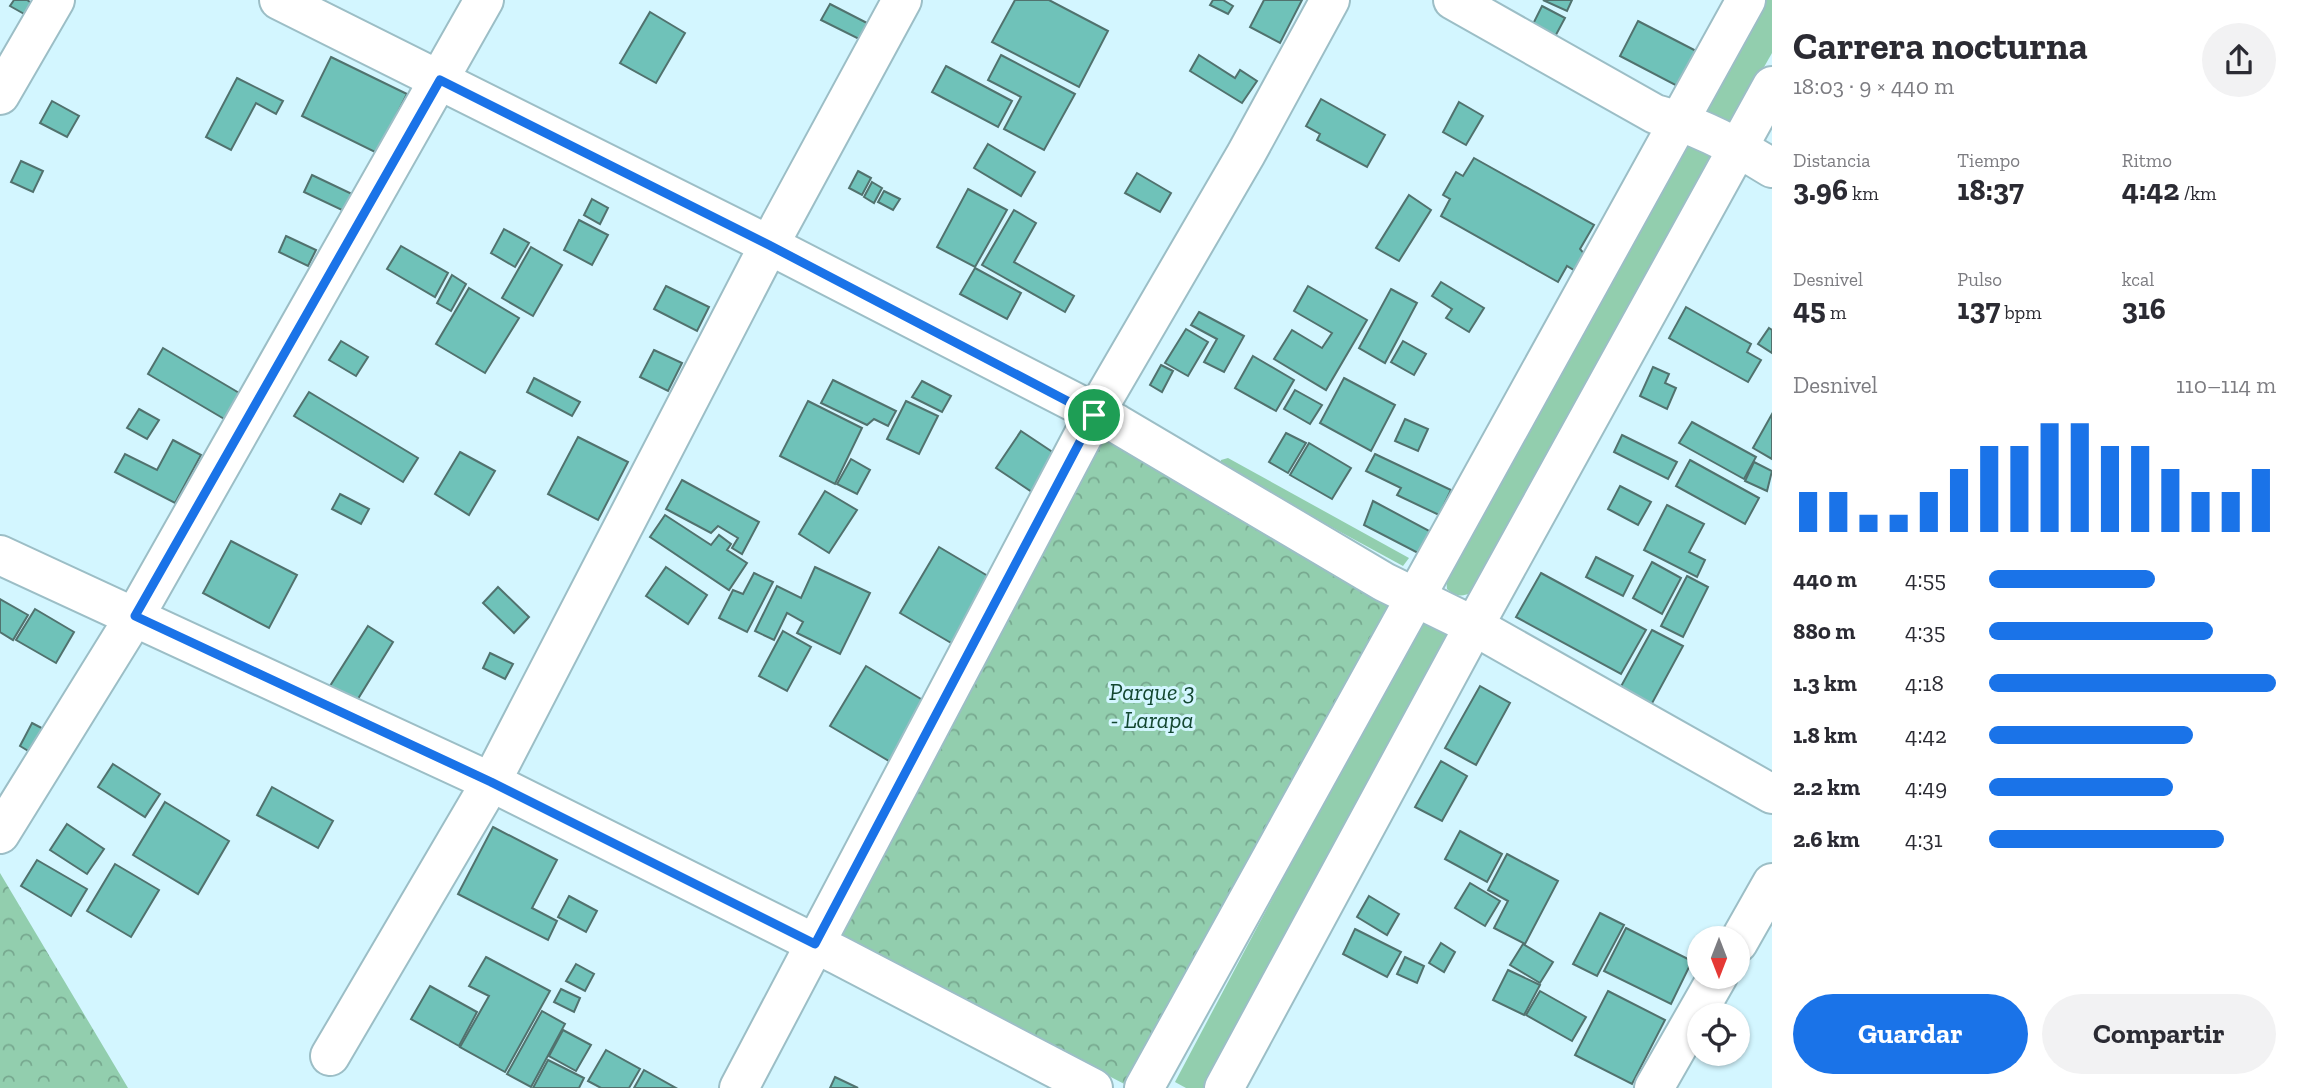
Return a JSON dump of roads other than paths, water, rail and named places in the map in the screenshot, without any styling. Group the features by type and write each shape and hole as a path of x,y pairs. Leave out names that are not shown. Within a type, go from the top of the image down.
{"street":[{"path":"0,95 55,0"},
{"path":"279,0 769,245 1094,415 1117,424 1417,598 1474,626 1772,794"},
{"path":"0,834 135,616 484,0"},
{"path":"330,1056 491,782 769,245 902,0"},
{"path":"739,1088 1094,415 1246,154 1331,0"},
{"path":"1453,0 1656,114 1680,120 1739,148 1772,168"},
{"path":"1144,1088 1746,0"},
{"path":"1224,1088 1474,626 1772,86"},
{"path":"0,555 491,782 815,944 1093,1088"},
{"path":"1748,926 1772,883"},
{"path":"1654,1088 1711,989"}],"park label":[{"name":"Parque 3 - Larapa","path":"1152,705"}]}
